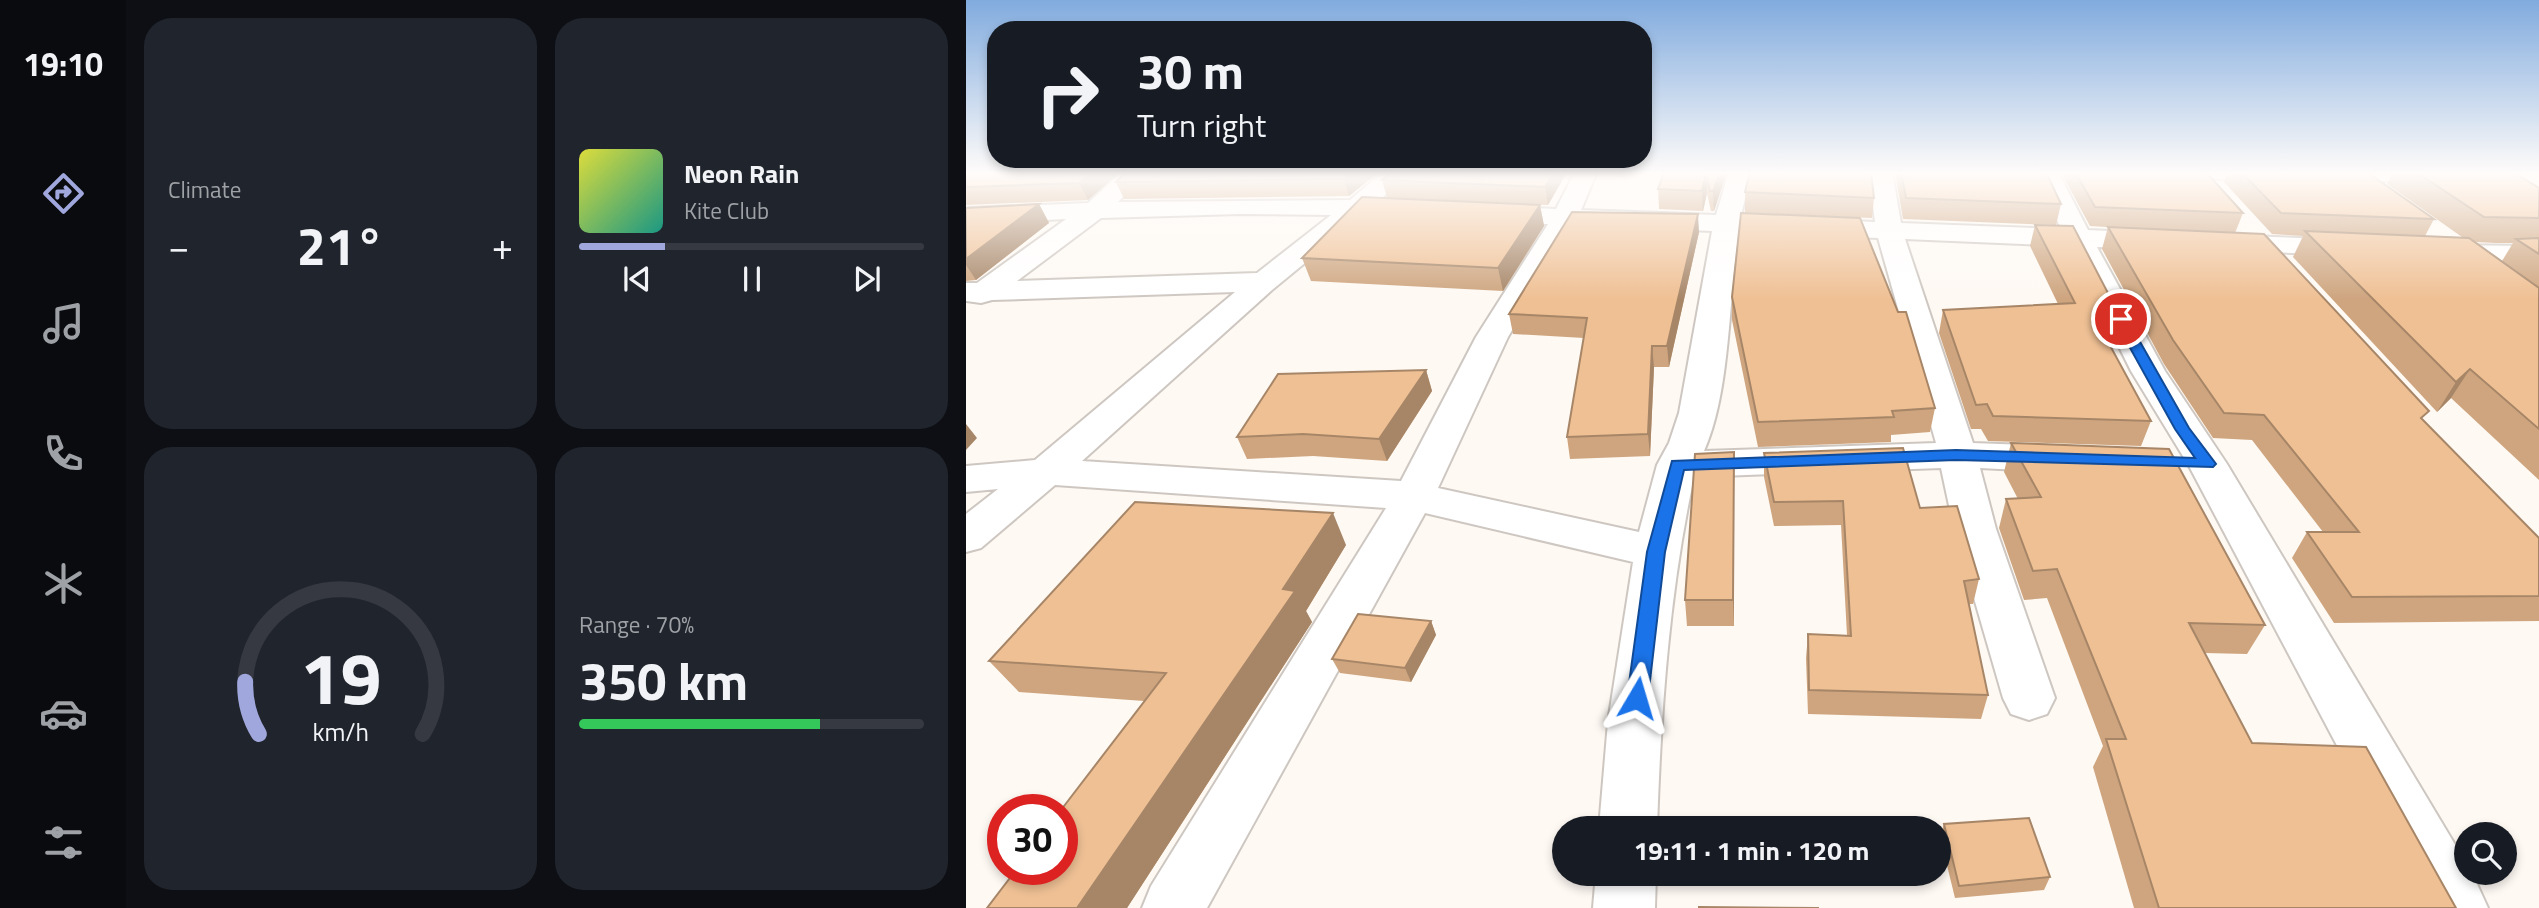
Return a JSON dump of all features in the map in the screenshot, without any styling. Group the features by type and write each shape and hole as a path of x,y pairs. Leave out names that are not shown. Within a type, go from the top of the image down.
{"street":[{"path":"966,216 1001,214"},
{"path":"972,297 1090,214"},
{"path":"966,537 1049,471 1264,282 1351,214"},
{"path":"1494,214 2375,250"},
{"path":"1173,908 1414,496 1492,337 1566,214"},
{"path":"1629,816 1634,722 1656,552 1677,465 1692,440 1728,214"},
{"path":"1887,214 1889,229 1953,437 1975,529 2029,698"},
{"path":"2066,214 2131,340 2182,429 2207,464 2457,908"},
{"path":"2241,214 2291,275"},
{"path":"2422,241 2459,253 2539,254"},
{"path":"2459,253 2493,278"},
{"path":"972,297 1264,282"},
{"path":"1677,465 1956,455 2096,460"},
{"path":"2166,462 2207,464"},
{"path":"966,479 1049,471 1414,496 1656,552"},
{"path":"1624,908 1625,886"}],"building":[{"path":"966,214 1025,214 966,259"},
{"path":"1345,214 1534,214 1498,268 1302,258"},
{"path":"1571,214 1698,214 1667,346 1652,346 1648,434 1567,437 1587,318 1509,314"},
{"path":"1741,214 1860,218 1898,312 1906,312 1935,408 1892,411 1894,417 1758,422 1732,297"},
{"path":"2316,214 2427,214 2434,219"},
{"path":"2480,214 2539,214 2539,218 2484,217"},
{"path":"2035,225 2073,226 2121,318 2101,329 2151,421 1993,416 1987,404 1976,405 1943,310 2075,303"},
{"path":"2108,227 2264,234 2429,411 2421,418 2539,538 2539,596 2352,597 2307,532 2359,532 2264,415 2224,413 2173,340"},
{"path":"2305,231 2469,238 2539,288 2539,429 2470,369 2456,382"},
{"path":"2539,238 2539,254 2516,239"},
{"path":"1426,370 1379,439 1303,434 1237,437 1278,374"},
{"path":"2011,443 2169,449 2265,625 2189,623 2252,743 2366,747 2456,908 2159,908 2106,739 2126,739 2057,569 2033,571 2006,499 2041,497"},
{"path":"1903,448 1920,508 1957,506 1979,579 1964,581 1988,695 1809,690 1808,634 1851,636 1843,501 1774,502 1764,453"},
{"path":"1734,452 1733,600 1685,600 1695,454"},
{"path":"1135,502 1333,513 1283,589 1295,591 1077,908 987,908 1005,885 1078,885 1078,794 1073,794 1166,673 989,661"},
{"path":"1358,614 1431,621 1405,668 1332,659"},
{"path":"2029,818 2050,877 1959,886 1951,853 1951,824"},
{"path":"1699,907 1819,908 1699,908"}],"route":[{"path":"1637,698 1656,552 1677,465 1956,455 2207,464 2182,429 2121,319"}]}
